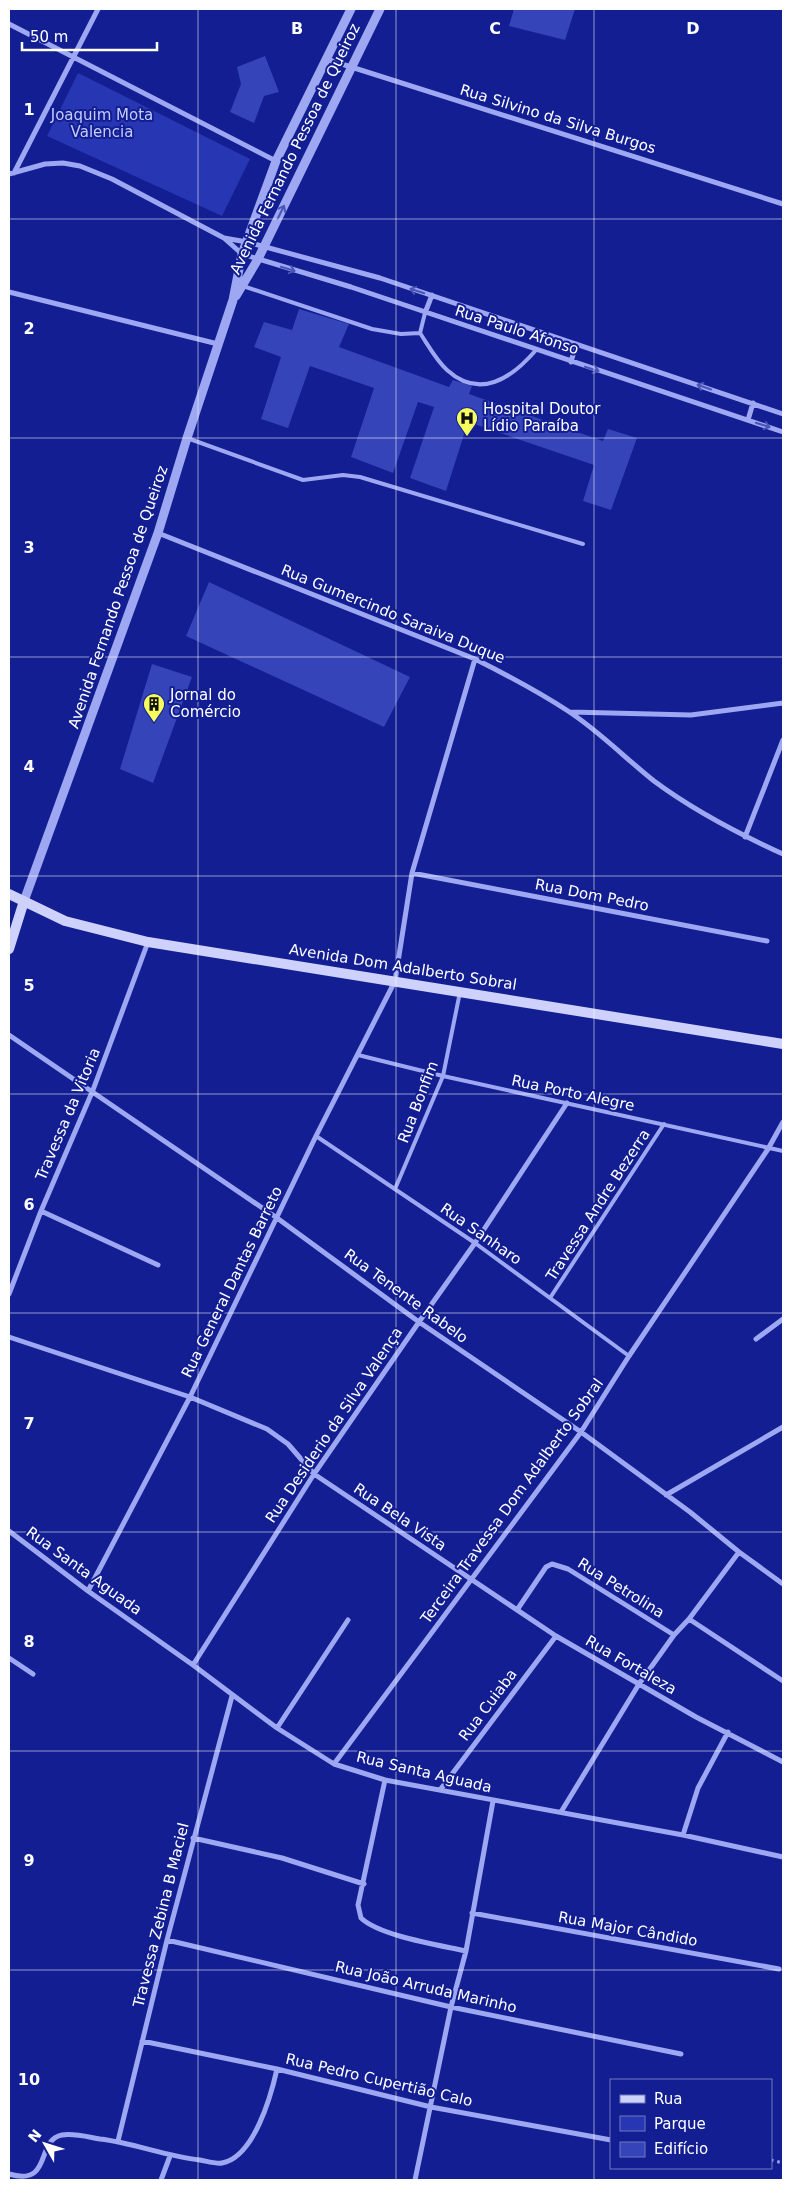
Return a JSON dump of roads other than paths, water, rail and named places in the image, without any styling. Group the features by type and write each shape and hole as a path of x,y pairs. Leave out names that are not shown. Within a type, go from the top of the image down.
{"main road":[{"name":"Avenida Dom Adalberto Sobral","path":"9,894 65,921 148,942 783,1044"},
{"path":"9,949 24,901"}],"street":[{"path":"11,174 98,9"},
{"name":"Avenida Fernando Pessoa de Queiroz","path":"239,285 242,254 276,161 351,9"},
{"name":"Avenida Fernando Pessoa de Queiroz","path":"24,901 158,533 186,438 233,300 239,285 258,259 380,9"},
{"path":"9,24 276,161"},
{"name":"Rua Silvino da Silva Burgos","path":"326,59 783,204"},
{"path":"11,174 45,164 63,163 80,166 112,179 224,238 242,254"},
{"name":"Rua Paulo Afonso","path":"224,238 264,246 380,278 783,414"},
{"name":"Rua Paulo Afonso","path":"242,254 351,287 783,432"},
{"path":"9,292 218,344"},
{"path":"424,313 432,295"},
{"path":"571,362 576,344"},
{"path":"748,420 753,403"},
{"name":"Rua Gumercindo Saraiva Duque","path":"158,533 475,659 510,676 570,712 656,782 745,837 783,854"},
{"name":"Rua General Dantas Barreto","path":"88,1591 190,1397 316,1136 395,981 412,873 475,659"},
{"path":"570,712 691,715 783,703"},
{"path":"745,837 783,740"},
{"name":"Rua Dom Pedro","path":"412,873 767,941"},
{"name":"Travessa da Vitoria","path":"9,1294 41,1211 93,1090 148,942"},
{"name":"Rua Tenente Rabelo","path":"9,1035 93,1090 277,1218 419,1322 581,1432 690,1512 739,1552 783,1584"},
{"name":"Rua Desiderio da Silva Valença","path":"193,1665 314,1474 475,1243 568,1103"},
{"name":"Terceira Travessa Dom Adalberto Sobral","path":"334,1764 581,1432 629,1356 768,1149 783,1122"},
{"path":"41,1211 158,1266"},
{"path":"756,1339 783,1319"},
{"name":"Rua Bela Vista","path":"9,1337 190,1397 267,1429 288,1444 314,1474 472,1580"},
{"path":"666,1495 783,1427"},
{"name":"Rua Santa Aguada","path":"9,1531 88,1591 193,1665 232,1696 277,1728 334,1764 385,1780 683,1835 783,1857"},
{"path":"561,1812 639,1684 674,1635 689,1619 739,1552"},
{"name":"Rua Petrolina","path":"517,1610 546,1567 552,1564 568,1569 674,1635"},
{"name":"Rua Fortaleza","path":"472,1580 556,1636 696,1717 783,1762"},
{"path":"689,1619 783,1681"},
{"path":"277,1728 348,1620"},
{"name":"Rua Cuiaba","path":"440,1790 556,1636"},
{"path":"9,1658 33,1674"},
{"name":"Travessa Zebina B Maciel","path":"118,2141 193,1838 232,1696"},
{"path":"683,1835 698,1788 728,1732"},
{"path":"385,1780 358,1905 361,1918 373,1927 466,1951"},
{"path":"415,2180 451,2007 466,1951 493,1801"},
{"path":"193,1838 282,1858 364,1884"},
{"name":"Rua Major Cândido","path":"472,1913 779,1970"},
{"name":"Rua João Arruda Marinho","path":"167,1940 451,2007 681,2054"},
{"name":"Rua Pedro Cupertião Calo","path":"142,2041 277,2069 431,2107 610,2140"},
{"path":"9,2174 26,2177 34,2174 40,2167 52,2140 61,2136 118,2141 170,2156 222,2163 245,2148 257,2129 271,2096 277,2069"},
{"path":"161,2180 170,2156"}],"lane":[{"path":"239,285 372,329 401,334 420,333"},
{"path":"424,313 420,333 447,370 462,381 481,386 498,382 524,365 536,350"},
{"path":"186,438 302,480 343,475 360,477 583,544"},
{"name":"Rua Bonfim","path":"395,1188 443,1076 460,991"},
{"name":"Rua Porto Alegre","path":"358,1055 443,1076 783,1151"},
{"name":"Travessa Andre Bezerra","path":"550,1298 664,1124"},
{"name":"Rua Sanharo","path":"316,1136 475,1243 629,1356"}],"place":[{"name":"Hospital Doutor Lídio Paraíba","path":"467,437"},
{"name":"Jornal do Comércio","path":"154,723"}],"park label":[{"name":"Joaquim Mota Valencia","path":"102,124"}]}
